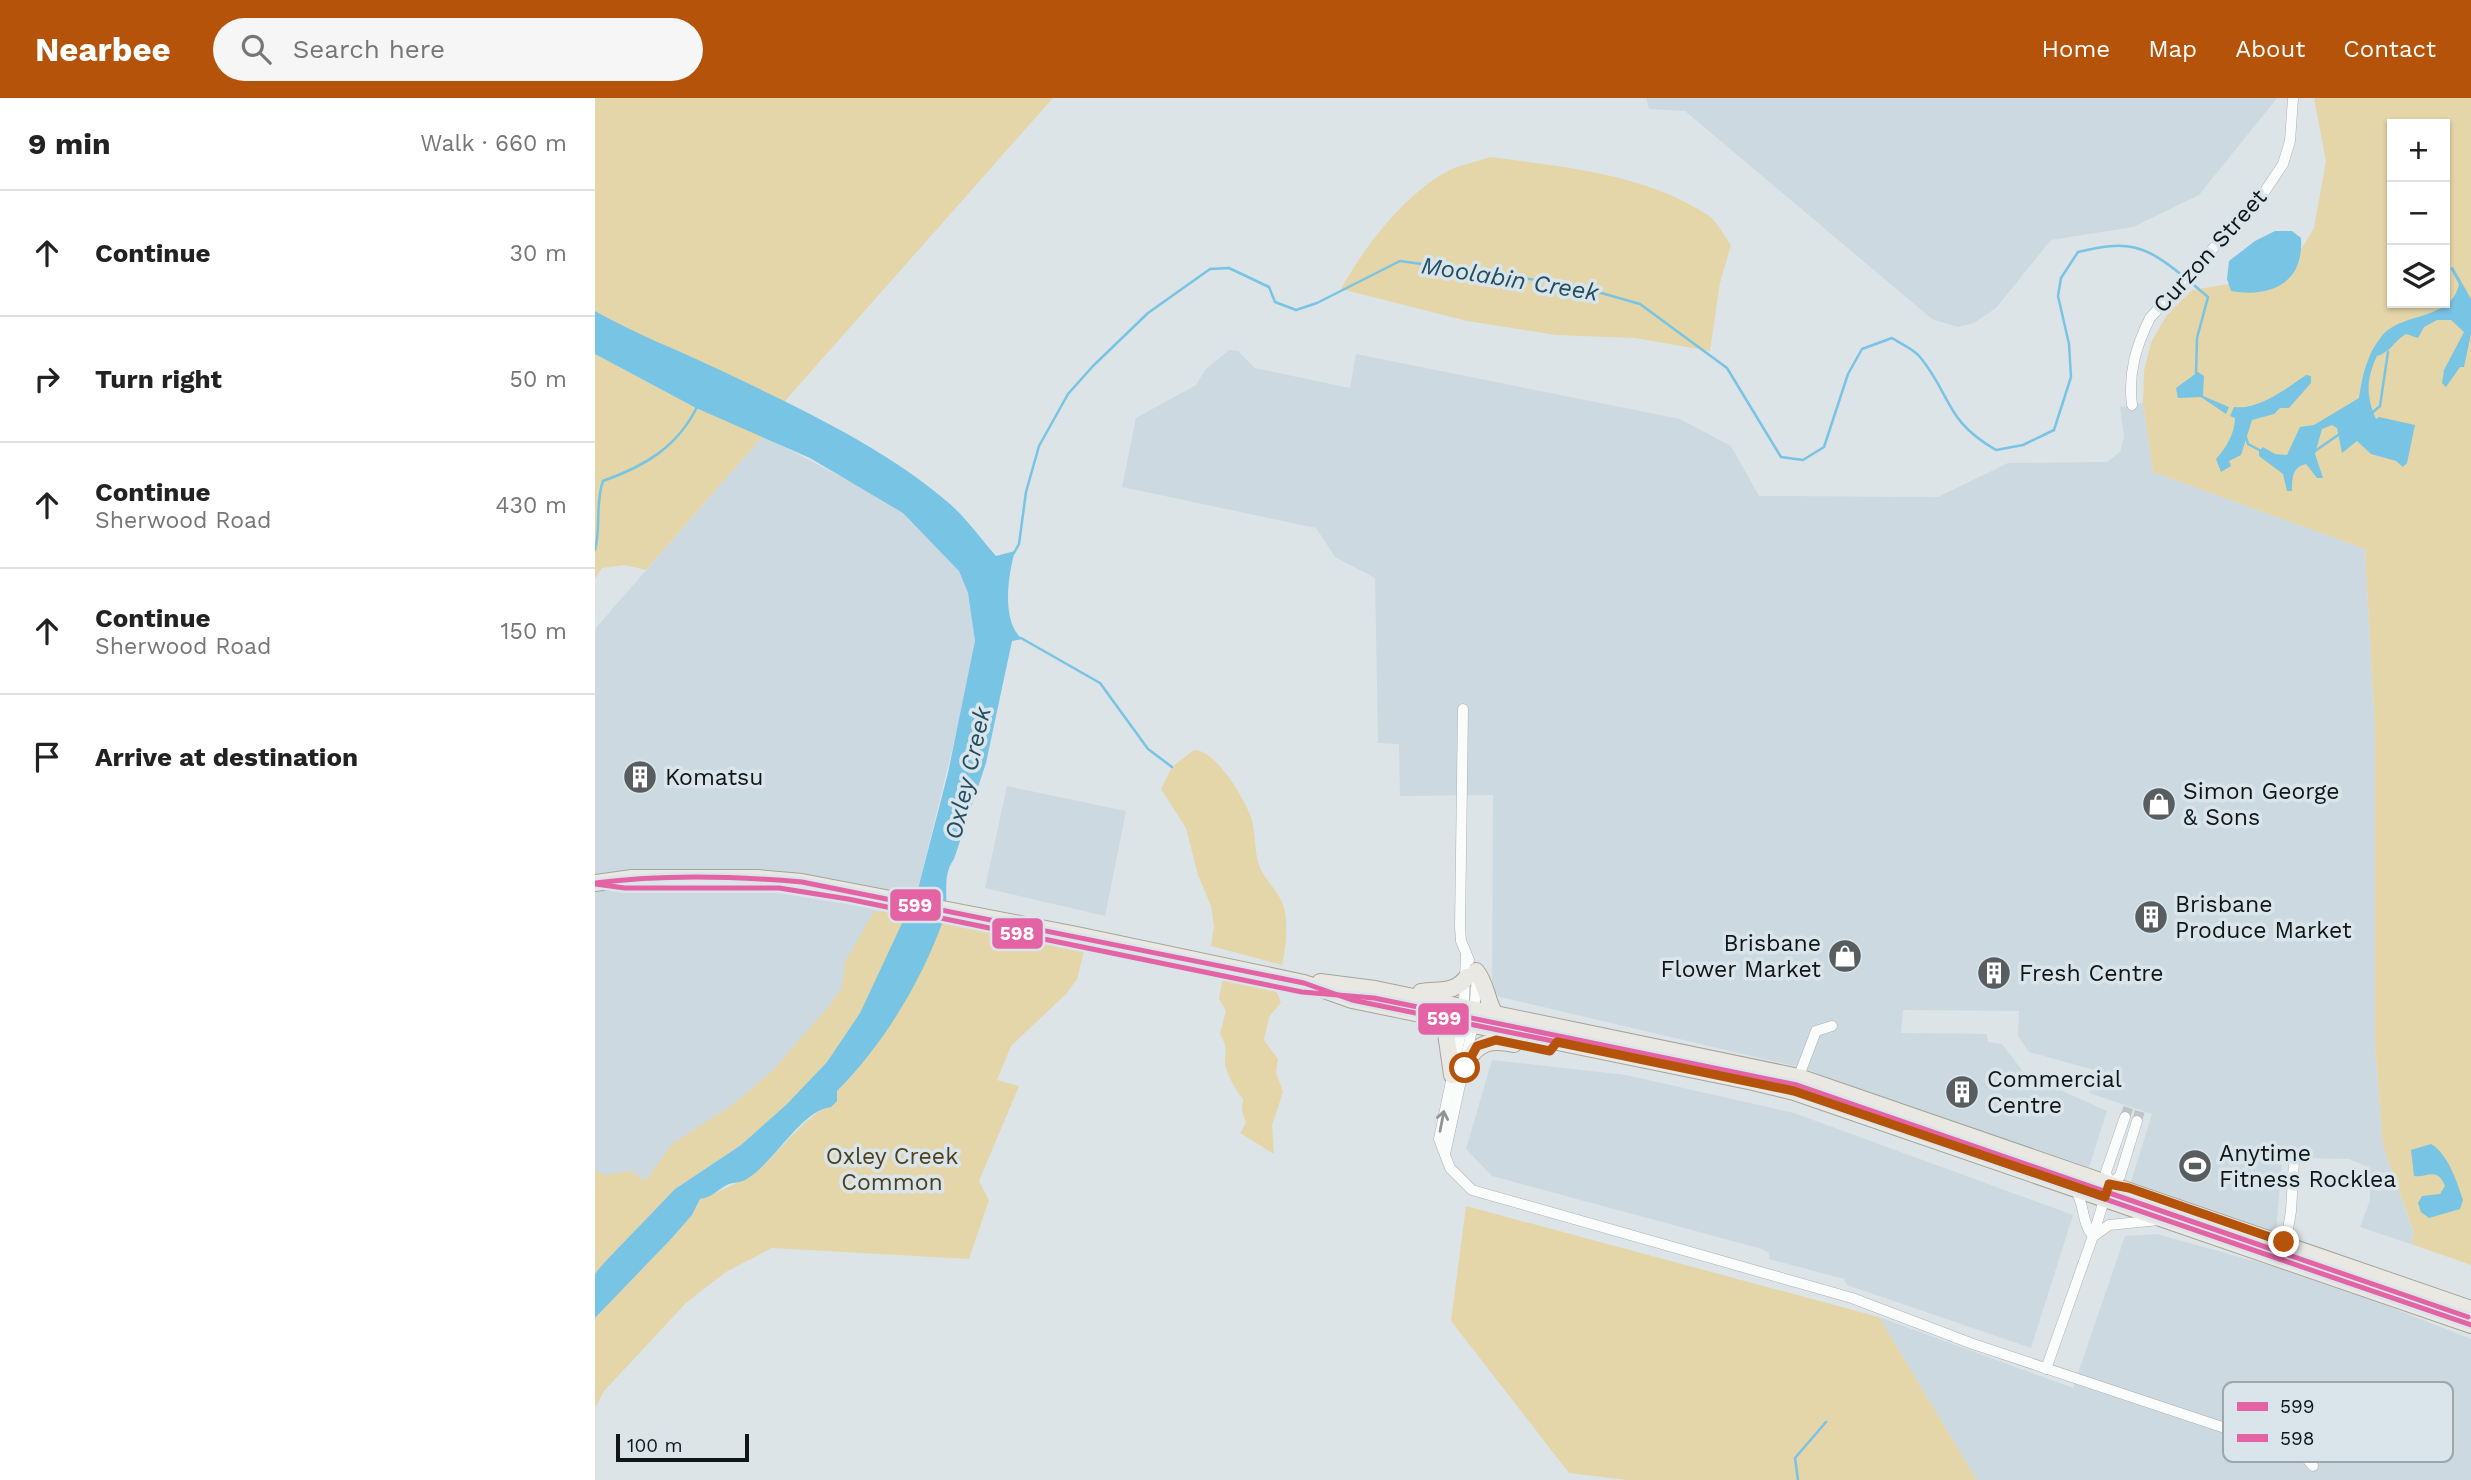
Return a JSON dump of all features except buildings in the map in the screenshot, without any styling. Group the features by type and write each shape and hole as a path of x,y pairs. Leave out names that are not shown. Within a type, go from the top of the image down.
{"main road":[{"path":"595,875 625,879 780,879 890,898 1282,979 1304,983 1343,984 1405,995 1469,1017 1557,1042 1796,1084 2073,1186 2107,1190 2166,1218 2471,1325"},
{"path":"595,883 625,879"},
{"path":"1405,995 1426,991 1444,992 1461,985 1472,974 1484,981 1489,1005 1495,1014"},
{"path":"1304,983 1352,1000 1429,1016 1469,1017 1495,1014 1796,1084 2107,1190 2284,1242 2471,1309"},
{"path":"1429,1016 1446,1033 1452,1075"},
{"path":"1466,1062 1477,1046 1484,1042 1496,1040 1550,1051 1557,1042"}],"street":[{"name":"Curzon Street","path":"2132,405 2132,368 2139,340 2151,318 2265,191 2283,164 2290,141 2293,98"},
{"path":"1445,1154 1466,1062 1472,974 1461,941 1459,901 1463,709"},
{"path":"1469,1017 1452,1075 1439,1139 1450,1168 1461,1182 1488,1196 1852,1298 2046,1369 2223,1428"},
{"path":"1796,1084 1817,1031 1832,1026"},
{"path":"2046,1369 2093,1236 2107,1190 2106,1172 2125,1117"},
{"path":"2107,1190 2120,1176 2137,1121"},
{"path":"2287,1259 2284,1242 2289,1225 2294,1161"},
{"path":"2073,1186 2080,1196 2085,1226 2093,1236"},
{"path":"2093,1236 2109,1225 2166,1218"},
{"path":"2310,1462 2313,1466"}],"shaded area":[{"path":"1646,98 2277,98 2199,195 2133,227 2051,240 1996,308 1974,323 1958,327 1932,319 1685,111 1649,109"},
{"path":"1229,350 1238,351 1255,368 1350,388 1356,354 1680,419 1731,446 1759,496 1938,497 2008,463 2107,462 2120,452 2124,437 2120,407 2143,403 2153,472 2365,549 2375,729 2375,1045 2383,1146 2414,1234 2411,1244 2360,1227 2370,1200 2370,1168 2349,1159 2305,1158 2305,1154 2294,1161 2282,1161 2276,1232 2131,1182 2152,1114 2089,1093 2094,1070 2029,1052 2018,1036 2019,1011 1903,1010 1901,1033 1987,1034 1988,1042 2002,1044 2025,1074 2107,1111 2089,1167 1847,1086 1807,1069 1492,995 1493,795 1400,796 1399,744 1378,743 1375,578 1335,557 1316,528 1122,487 1136,418 1196,385 1205,370"},
{"path":"763,436 876,495 903,513 938,546 959,571 968,593 975,641 970,676 918,889 882,971 595,1253 595,629"},
{"path":"1007,786 1126,811 1105,916 985,888"},
{"path":"1492,1060 1626,1075 1794,1113 2073,1215 2031,1348 1847,1285 1844,1279 1769,1259 1769,1253 1762,1249 1492,1176 1466,1149"},
{"path":"2157,1234 2319,1279 2471,1339 2471,1480 1977,1480 1879,1317 2073,1388 2125,1236"}],"green space":[{"path":"595,98 1053,98 784,402 629,331 595,311"},
{"path":"2314,98 2471,98 2471,1265 2411,1244 2414,1233 2383,1146 2375,1045 2375,729 2365,549 2153,472 2143,403 2144,371 2151,342 2167,315 2192,290 2247,281 2291,266 2314,228 2326,161"},
{"path":"1490,157 1574,169 1630,181 1683,201 1708,215 1731,245 1720,283 1710,351 1635,338 1556,335 1467,321 1341,289 1373,240 1413,196 1449,170"},
{"path":"595,354 696,408 763,436 646,570 625,565 602,568 595,579"},
{"path":"1194,750 1202,752 1220,766 1236,787 1251,817 1259,865 1281,899 1285,912 1286,938 1282,965 1211,946 1214,926 1211,906 1198,875 1186,828 1161,789 1172,767"},
{"path":"892,908 909,911 860,1013 827,1062 787,1104 741,1145 675,1189 595,1274 595,1170 605,1175 631,1171 645,1181 672,1144 735,1103 773,1070 842,988 845,962 873,913"},
{"name":"Oxley Creek Common","path":"944,918 1085,948 1077,979 1067,993 1011,1046 997,1080 1019,1086 979,1181 989,1200 969,1259 772,1248 726,1272 687,1302 604,1391 595,1408 595,1318 671,1239 692,1215 700,1199 757,1171 815,1114 837,1101 837,1091 870,1053 912,988"},
{"path":"1223,978 1276,990 1281,1003 1269,1017 1264,1040 1278,1059 1276,1072 1283,1092 1272,1125 1274,1154 1240,1133 1246,1123 1242,1111 1243,1099 1226,1068 1226,1049 1220,1034 1226,1011 1219,999"},
{"path":"1466,1206 1879,1317 1977,1480 1627,1480 1569,1473 1451,1321"}],"water":[{"path":"2275,231 2292,231 2301,238 2297,266 2291,276 2272,289 2246,293 2231,291 2227,279 2229,261 2255,241"},
{"path":"2453,267 2471,299 2471,334 2464,367 2460,367 2446,387 2442,383 2444,370 2464,332 2451,320 2437,320 2424,327 2418,338 2406,334 2386,352 2377,356 2369,380 2370,403 2376,419 2379,417 2415,425 2407,463 2403,467 2396,461 2371,454 2357,441 2342,453 2337,428 2332,425 2322,429 2315,454 2323,478 2317,478 2306,464 2298,468 2294,474 2292,491 2287,491 2283,474 2259,456 2259,451 2263,447 2275,454 2287,455 2300,427 2314,425 2359,398 2366,366 2381,337 2401,323 2441,308 2450,308 2450,300 2459,284 2450,268"},
{"name":"Oxley Creek","path":"595,311 780,399 869,446 950,504 996,556 1015,551 1010,572 1009,610 1015,631 1022,639 1012,641 986,763 947,874 943,921 924,967 899,1012 870,1054 837,1091 837,1101 809,1118 756,1172 743,1181 729,1184 709,1197 700,1199 692,1215 671,1239 595,1318 595,1274 603,1264 675,1189 741,1145 787,1104 827,1062 860,1013 918,889 948,773 975,641 968,593 959,571 903,513 810,458 696,408 595,354"},
{"path":"2198,372 2204,376 2203,396 2229,407 2226,414 2201,397 2178,398 2176,388"},
{"path":"2306,375 2311,376 2311,383 2289,408 2280,408 2274,414 2252,420 2241,455 2229,461 2231,466 2221,472 2216,459 2232,435 2235,418 2230,416 2234,407 2263,402"},
{"path":"2431,1144 2447,1161 2463,1200 2460,1209 2429,1218 2421,1212 2418,1203 2422,1196 2440,1194 2445,1186 2439,1176 2414,1176 2411,1150"}],"waterway":[{"name":"Moolabin Creek","path":"1014,553 1019,544 1026,492 1039,446 1068,394 1148,313 1210,269 1229,268 1269,287 1275,302 1296,310 1317,303 1400,261 1573,285 1640,304 1727,368 1781,457 1803,460 1824,447 1848,374 1862,349 1892,338 1917,354 1958,418 1979,439 1996,450 2023,445 2054,430 2071,377 2069,344 2058,296 2061,278 2078,252 2110,246 2134,248 2157,257 2183,276"},
{"name":"Moolabin Creek","path":"2188,280 2208,297 2197,338 2196,374"},
{"name":"Moolabin Creek","path":"2373,412 2380,406 2388,352"},
{"path":"595,550 603,481 633,469 659,453 681,432 698,405"},
{"name":"Moolabin Creek","path":"2315,451 2341,433"},
{"name":"Moolabin Creek","path":"2245,434 2248,444 2261,451"},
{"path":"1021,638 1100,683 1148,749 1172,767"},
{"path":"1798,1480 1795,1458 1826,1422"}],"tunnel":[{"path":"2125,1117 2130,1103"},
{"path":"2137,1121 2141,1107"}],"transit line":[{"name":"599","path":"595,883 699,877 802,882 1304,983 1352,1000 1753,1082 1794,1092 2471,1325"},
{"name":"598","path":"595,884 625,888 779,888 848,899 1302,992 1374,998 1797,1085 2468,1317"}],"place":[{"name":"Komatsu","path":"640,777"},
{"name":"Simon George & Sons","path":"2159,804"},
{"name":"Brisbane Produce Market","path":"2151,917"},
{"name":"Brisbane Flower Market","path":"1845,956"},
{"name":"Fresh Centre","path":"1994,973"},
{"name":"Commercial Centre","path":"1962,1092"},
{"name":"Anytime Fitness Rocklea","path":"2195,1166"}],"route":[{"path":"1465,1068 1477,1046 1496,1040 1550,1051 1557,1042 1693,1068 1794,1091 2105,1197 2109,1184 2129,1188 2284,1242"}]}
